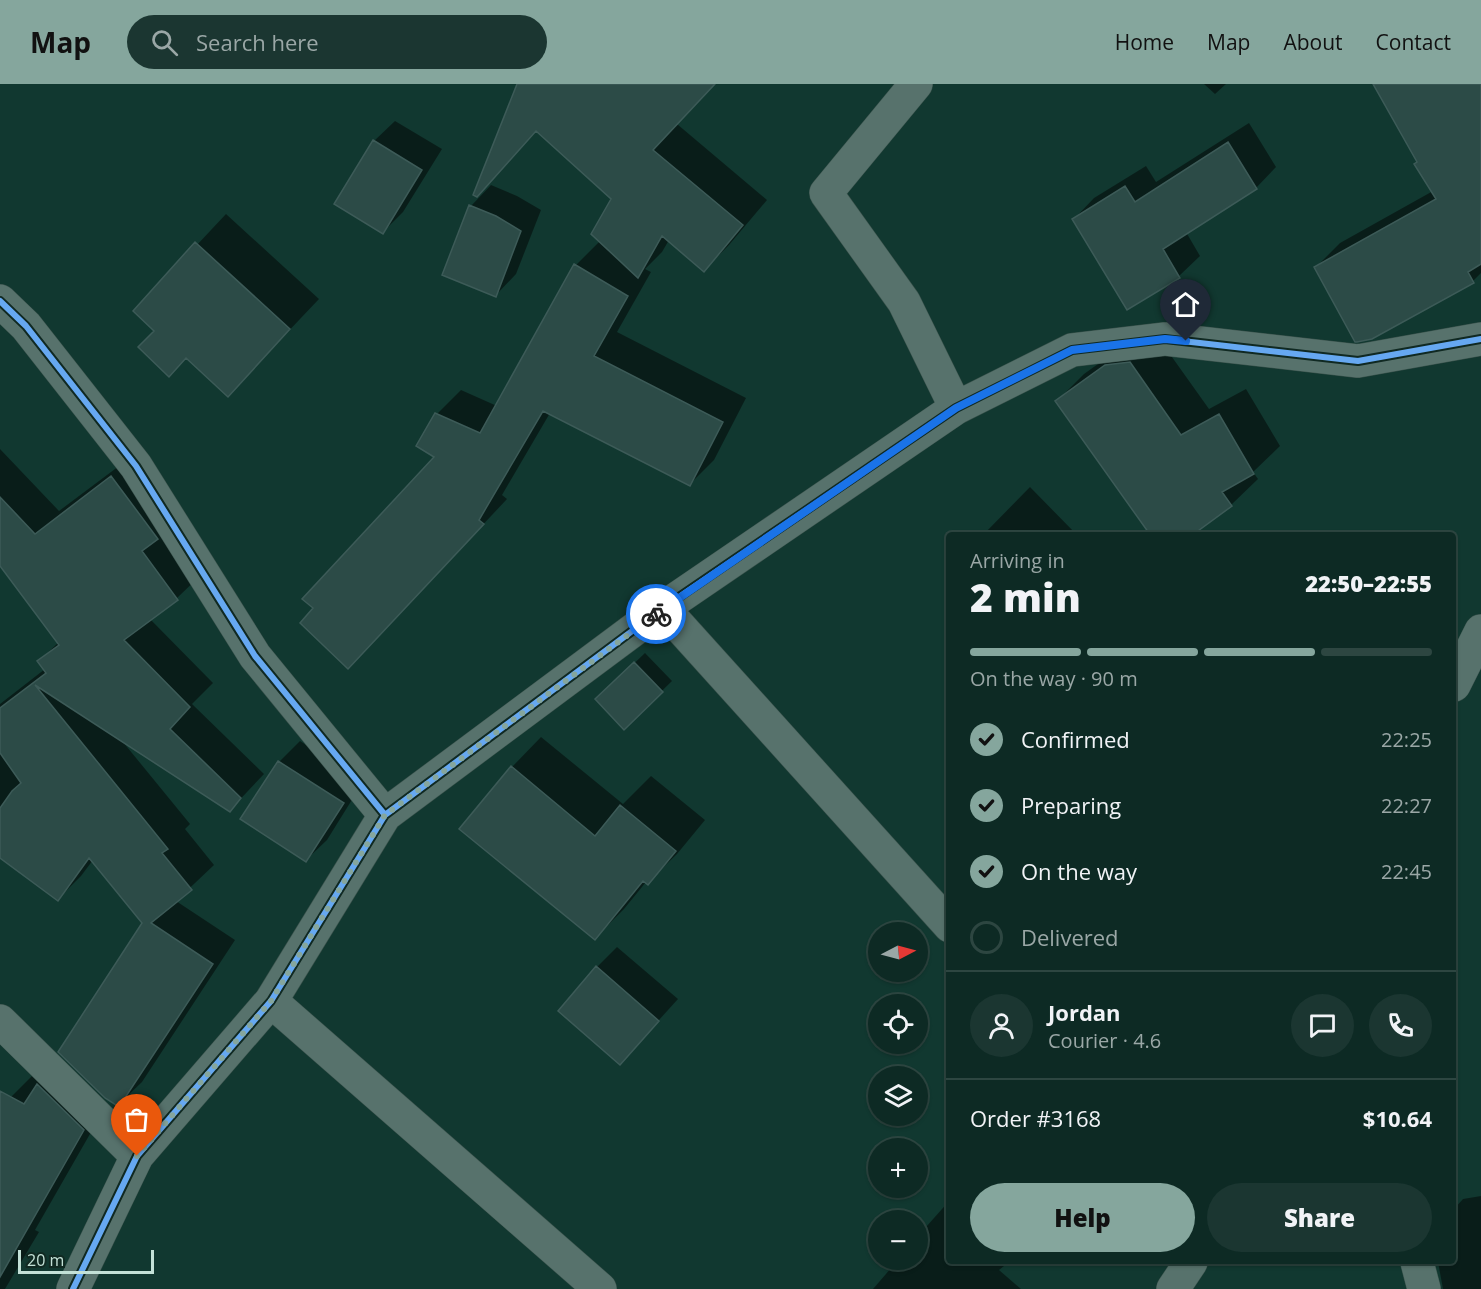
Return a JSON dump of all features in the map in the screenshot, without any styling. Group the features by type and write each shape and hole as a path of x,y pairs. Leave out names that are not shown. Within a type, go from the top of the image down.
{"street":[{"path":"916,84 826,193 904,302 956,408"},
{"path":"0,301 26,326 136,466 255,656 385,815"},
{"path":"73,1289 137,1156 271,1001 385,815 663,608 956,408 1072,350 1165,339 1358,361 1481,339"},
{"path":"663,608 946,922"},
{"path":"1456,681 1481,631"},
{"path":"271,1001 600,1289"},
{"path":"0,1021 137,1156"},
{"path":"1173,1289 1190,1264"},
{"path":"1418,1264 1424,1289"}],"building":[{"path":"517,84 715,84 653,150 743,225 704,272 662,236 638,278 591,234 611,199 536,131 477,197 473,195"},
{"path":"1373,84 1481,84 1481,264 1468,272 1474,283 1372,339 1355,342 1314,267 1436,199 1414,164 1417,162"},
{"path":"373,140 422,170 383,234 334,204"},
{"path":"1228,142 1257,189 1163,249 1180,278 1127,310 1072,219 1125,186 1135,202"},
{"path":"469,205 496,216 521,231 496,297 442,275"},
{"path":"195,242 290,329 228,397 186,358 169,377 138,347 154,331 133,311"},
{"path":"574,264 628,296 594,356 723,422 690,486 543,411 479,520 484,524 348,669 300,623 313,608 302,599 434,457 416,446 435,413 480,433"},
{"path":"1130,362 1181,435 1219,414 1254,474 1222,492 1232,506 1196,532 1148,532 1055,401 1105,365"},
{"path":"111,476 158,539 142,551 178,600 124,640 190,707 170,729 241,798 230,812 35,685 168,849 162,853 192,890 151,923 213,964 119,1107 105,1098 58,1052 142,923 89,858 58,901 0,858 0,808 21,783 0,753 0,708 46,673 37,661 59,645 0,566 0,497 35,534"},
{"path":"634,662 663,692 624,730 595,699"},
{"path":"278,761 344,803 306,862 240,819"},
{"path":"511,766 595,836 620,805 676,851 648,885 643,881 595,940 459,829"},
{"path":"596,966 659,1021 620,1065 558,1011"},
{"path":"37,1084 84,1130 0,1277 0,1091 24,1104"}],"cycle path":[{"path":"0,301 26,326 136,466 255,656 385,815"},
{"path":"73,1289 137,1156 271,1001 385,815 663,608 956,408 1072,350 1165,339 1358,361 1481,339"}],"way so far":[{"path":"137,1156 271,1001 385,815 656,614"}],"route":[{"path":"656,614 956,408 1072,350 1165,339 1186,341"}]}
